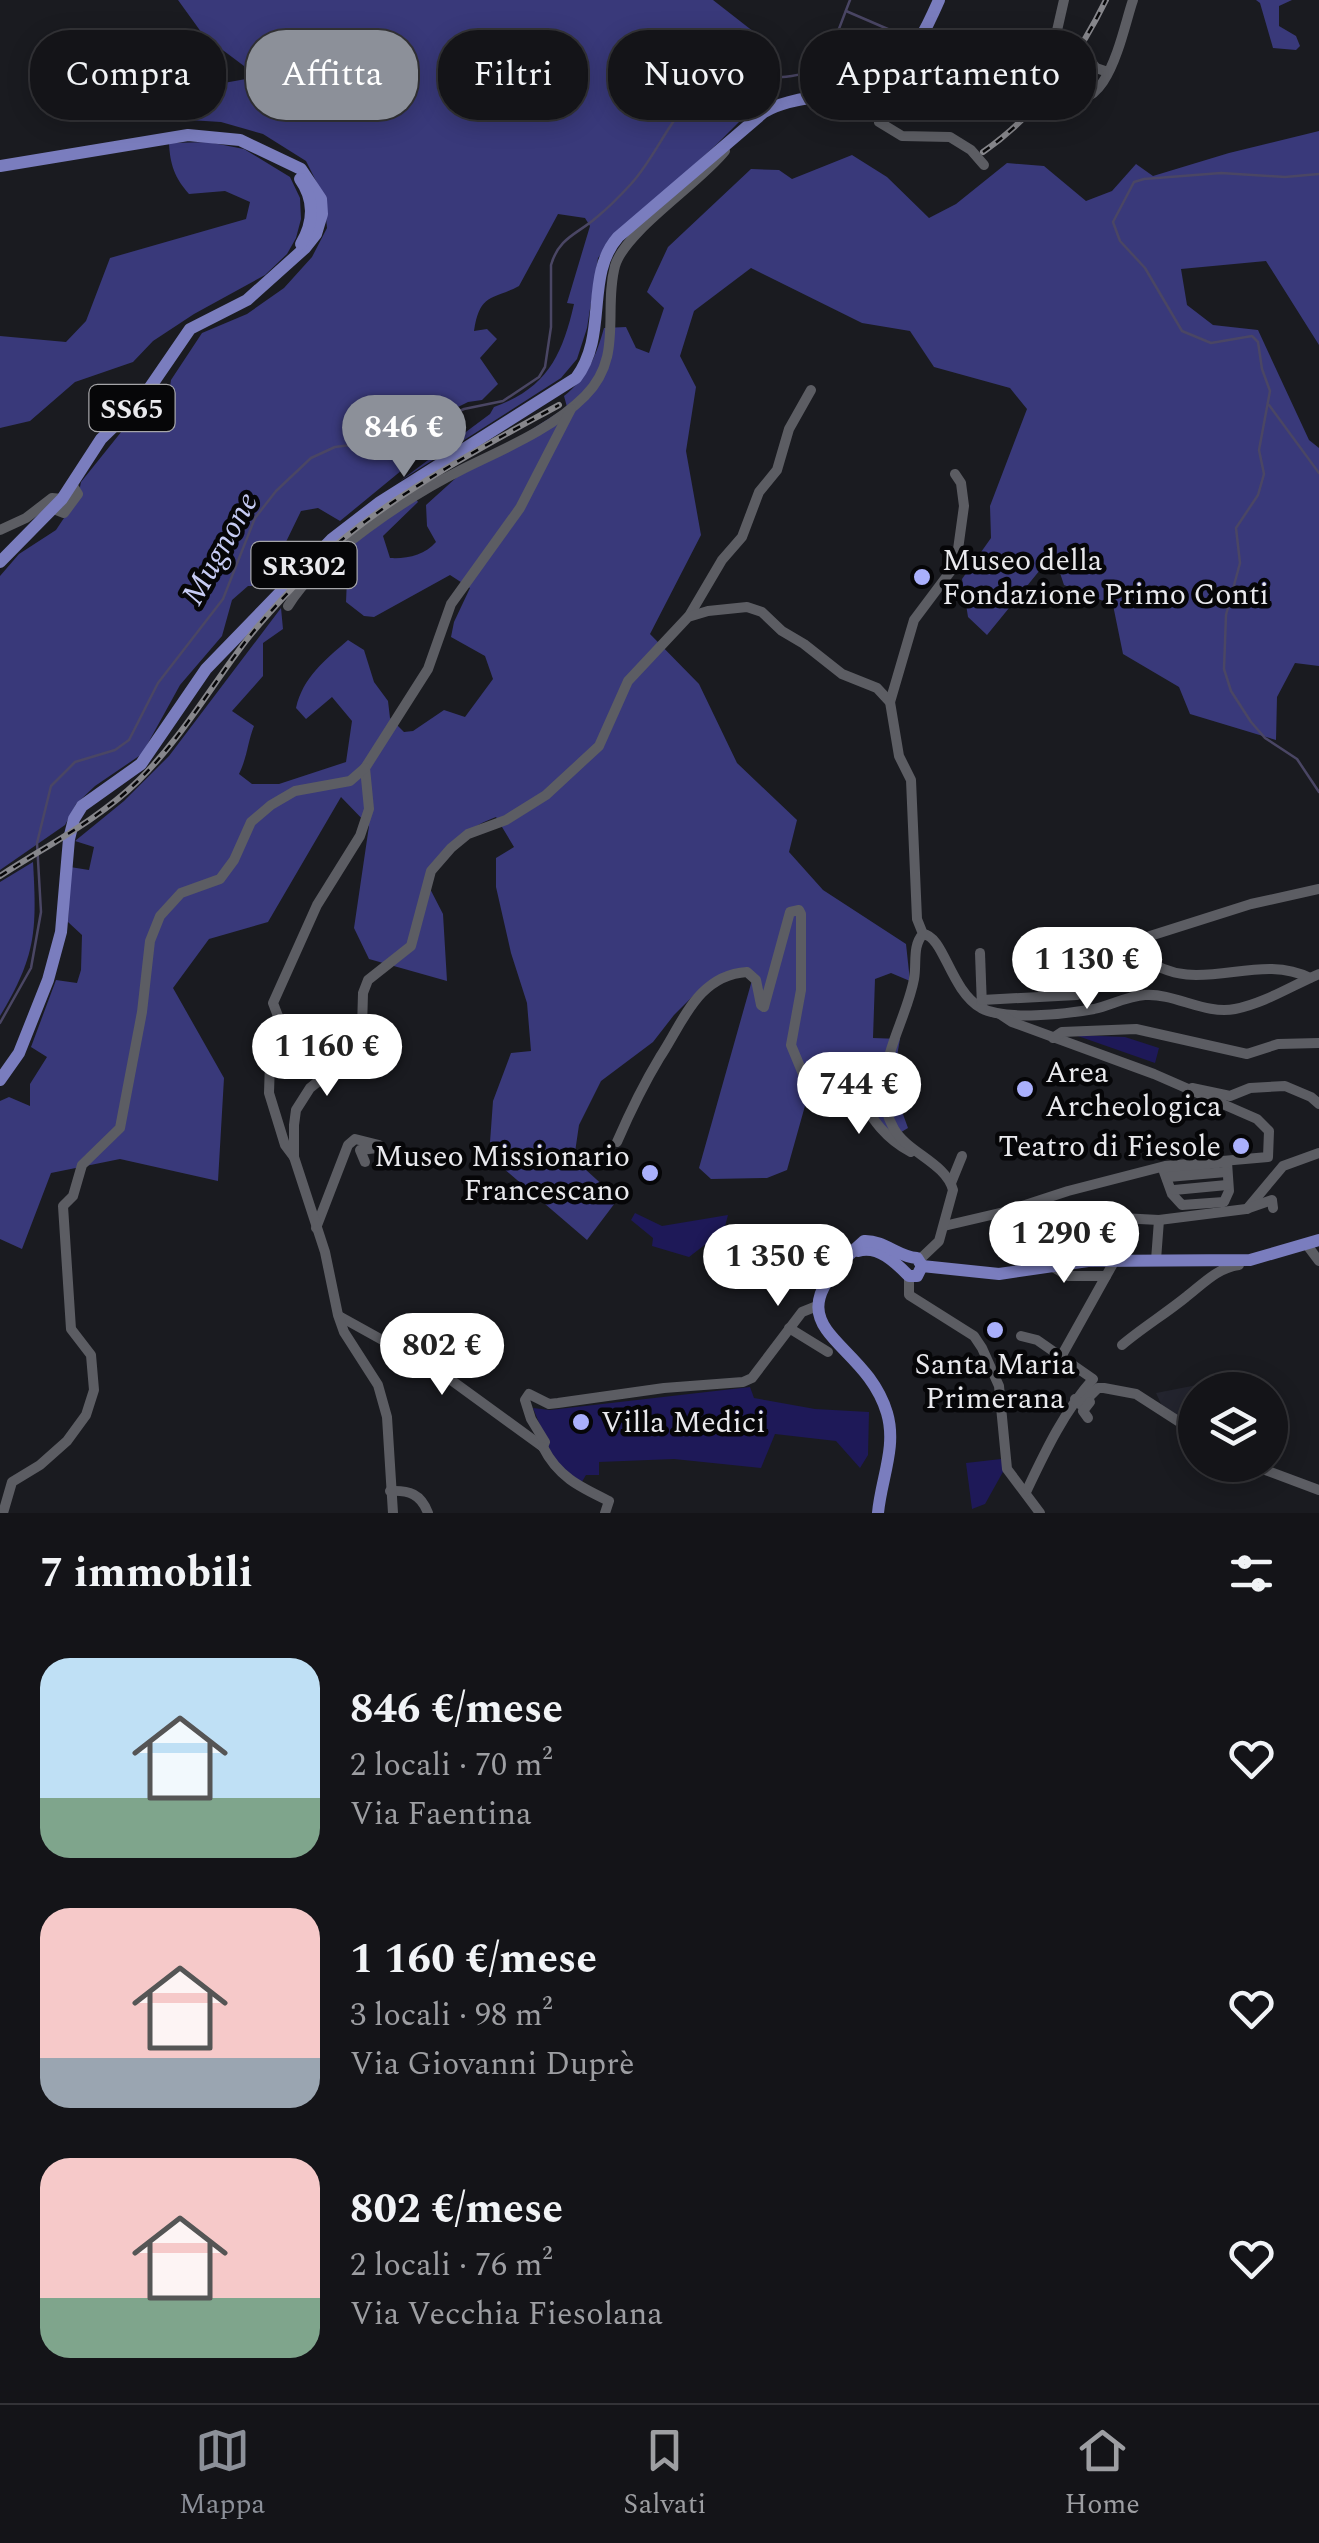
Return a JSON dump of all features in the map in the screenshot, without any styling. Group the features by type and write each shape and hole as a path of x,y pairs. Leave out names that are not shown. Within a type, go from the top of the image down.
{"main road":[{"name":"SR302","path":"925,30 938,0"},
{"name":"SR302","path":"0,1080 27,1037 54,961 64,909 69,840 77,812 130,774 151,752 206,669 332,539 380,502 576,378 593,344 602,264 613,242 769,109 800,101"},
{"name":"SS65","path":"0,166 188,135 215,136 260,147 298,176 312,211 307,234 278,274 248,300 190,329 142,398 101,440 58,504 0,562"},
{"path":"878,1513 891,1444 889,1418 870,1379 824,1328 817,1306 821,1290 849,1256 869,1244 912,1265 986,1274 1081,1261 1250,1260 1313,1242"}],"street":[{"path":"1057,30 1064,0"},
{"path":"1096,92 1108,72 1132,0"},
{"path":"1096,68 1108,72"},
{"path":"878,120 902,136 950,137 984,164"},
{"path":"288,606 318,572 380,520 455,473 571,410 589,392 604,367 612,324 614,275 622,252 710,168 724,152 723,145"},
{"path":"393,1513 391,1447 378,1385 344,1332 325,1252 294,1157 294,1125 302,1098 316,1081 356,1051 365,986 375,972 414,941 432,871 468,834 506,820 546,795 599,746 628,682 688,617 722,560 742,537 759,492 777,470 789,429 811,390"},
{"path":"3,1513 6,1483 40,1466 67,1441 86,1414 94,1390 90,1355 71,1329 63,1206 73,1196 82,1164 120,1128 142,1012 150,940 160,916 181,893 220,879 234,860 250,822 271,805 296,791 350,780 365,768 428,669 451,604 520,508 571,410"},
{"path":"923,934 917,920 911,780 899,756 890,702 914,620 956,564 964,506 961,482 954,474"},
{"path":"0,530 26,518 52,498 58,504"},
{"path":"688,617 708,610 744,607 762,612 842,674 877,688 890,702"},
{"path":"294,1157 285,1144 268,1093 270,1062 281,1024 273,1003 317,904 360,836 370,809 365,768"},
{"path":"982,1004 1078,995 1142,956 1150,936 1251,904 1319,889"},
{"path":"617,1142 641,1086 693,1000 709,986 737,972 747,972 756,980 764,1007 790,912 800,910 801,990 792,1045 808,1086 829,1088 828,1063 850,1084 884,1135 921,1156"},
{"path":"923,934 938,942 956,983 1012,1022 1181,1086 1262,1122 1269,1131 1270,1155 1225,1166 1166,1171"},
{"path":"923,934 917,942 911,992 891,1044 885,1090 894,1129 951,1183"},
{"path":"980,953 982,1004"},
{"path":"1142,956 1182,975 1210,977 1254,969 1317,975"},
{"path":"1000,1014 1089,1010 1153,995 1227,1010 1262,1002 1317,975"},
{"path":"1053,1038 1062,1032 1136,1029 1247,1054 1287,1043 1319,1043"},
{"path":"1181,1086 1230,1096 1250,1088 1286,1086 1319,1104"},
{"path":"316,1228 348,1145 357,1138 378,1144 377,1148 360,1150 365,1162"},
{"path":"1246,1210 1284,1166 1319,1153"},
{"path":"962,1156 951,1183 953,1193 939,1242 912,1265 909,1294 974,1336 998,1386 1007,1469 1040,1513"},
{"path":"944,1226 1068,1191 1166,1171 1226,1162 1229,1191 1224,1202 1182,1205 1172,1194 1166,1171"},
{"path":"1166,1171 1184,1201 1227,1192 1225,1166"},
{"path":"1004,1212 1158,1220 1246,1210 1272,1200 1273,1208"},
{"path":"1081,1261 1084,1217"},
{"path":"1156,1260 1158,1220"},
{"path":"1313,1242 1319,1261"},
{"path":"1062,1355 1115,1260"},
{"path":"1122,1346 1198,1285 1226,1267 1250,1260"},
{"path":"1053,1266 1068,1276 1106,1276"},
{"path":"543,1448 545,1442 530,1419 525,1400 530,1394 549,1404 664,1388 734,1384 752,1378 805,1309 817,1306"},
{"path":"338,1315 440,1372 543,1448 553,1468 566,1479 610,1501 605,1513"},
{"path":"789,1328 828,1352"},
{"path":"1021,1336 1037,1340 1062,1355 1096,1384 1136,1394 1178,1421"},
{"path":"1026,1492 1075,1399 1081,1406 1096,1384"},
{"path":"1088,1418 1083,1411 1096,1384"},
{"path":"1288,1478 1319,1490"},
{"path":"390,1491 405,1490 418,1496 428,1513"}],"shaded area":[{"path":"178,0 713,0 751,30 608,30 608,120 741,120 614,237 598,258 587,328 577,359 561,378 400,481 490,414 494,407 527,390 549,368 569,323 574,304 567,303 590,226 585,218 558,214 519,286 488,300 480,310 474,331 487,329 497,339 480,358 498,384 482,400 446,413 452,429 340,521 318,508 301,511 258,586 248,586 232,600 222,636 180,685 142,754 95,786 76,804 65,825 0,870 0,576 19,554 56,530 78,497 81,482 134,416 153,425 166,413 171,380 202,333 247,314 284,288 312,257 327,228 324,197 306,161 263,134 221,122 189,120 226,120 226,83 246,79 244,66 226,52 226,30 200,30"},
{"path":"1256,0 1292,0 1279,6 1279,26 1296,36 1300,46 1296,50 1273,48"},
{"path":"1319,131 1319,345 1266,261 1181,269 1187,305 1213,325 1258,330 1309,440 1319,448 1319,666 1295,663 1277,697 1276,740 1190,714 1179,687 1123,654 1113,605 1064,585 1059,570 1044,565 987,635 968,617 962,579 991,538 990,506 1027,409 1010,388 934,367 910,331 862,323 751,268 694,311 680,356 696,387 686,451 701,535 650,634 699,684 737,763 797,820 789,852 823,890 906,944 910,981 891,973 875,979 873,1038 900,1039 892,1084 908,1128 888,1140 851,1099 810,1088 787,1170 767,1178 711,1179 699,1168 754,973 703,986 653,1042 601,1081 579,1125 574,1159 618,1199 587,1240 489,1156 493,1101 511,1053 531,1051 527,1003 496,887 496,858 514,847 496,817 455,841 425,879 443,914 447,981 369,959 354,928 369,826 341,797 268,922 209,939 173,988 224,1078 218,1181 120,1159 51,1173 22,1249 0,1239 0,1101 9,1097 30,1106 30,1084 47,1057 31,1047 56,980 77,983 81,970 82,935 68,922 70,867 89,870 94,847 75,841 124,801 169,756 281,608 283,629 263,643 263,676 232,711 254,726 239,774 252,784 279,784 346,762 352,721 332,697 306,719 296,708 309,678 348,640 364,650 374,682 388,701 390,718 404,732 413,731 444,710 465,717 493,679 485,656 451,637 470,588 450,575 374,617 364,616 346,602 347,579 336,574 328,582 318,578 352,545 415,498 418,502 383,536 390,558 415,555 432,546 436,542 427,526 426,505 457,477 567,407 564,396 590,365 604,328 626,327 636,348 649,353 664,308 647,292 668,247 751,169 779,170 792,179 852,155 887,177 929,218 956,204 1007,163 1044,166 1086,201 1112,191 1136,164 1153,176"},
{"path":"208,142 244,149 290,177 300,198 301,219 287,254 265,275 153,341 133,362 75,382 30,421 0,428 0,336 66,342 86,321 110,258 246,219 250,202 225,191 189,194 177,177 169,143"},
{"path":"33,862 32,942 21,976 0,1016 0,882"},
{"path":"1075,1035 1125,1037 1159,1048 1155,1063"},
{"path":"635,1213 662,1226 728,1215 724,1230 689,1257 652,1246 653,1238 631,1220"},
{"path":"750,1387 754,1398 815,1409 869,1412 868,1455 860,1468 836,1441 775,1434 761,1468 674,1459 599,1462 599,1475 586,1475 580,1485 554,1460 533,1408 550,1410"},
{"path":"1178,1389 1178,1417 1163,1408 1156,1393"},
{"path":"1001,1459 1004,1470 985,1504 972,1509 966,1463"}],"waterway":[{"name":"Mugnone","path":"0,1023 31,968 41,912 37,843 51,786 75,762 115,750 129,740 158,683 223,599 255,518 276,491 311,458 335,447 398,439 464,409 503,401 539,377 545,367 551,327 551,265 559,248 630,185 698,93 721,81 795,75 820,65 834,42 850,0"},
{"path":"846,11 890,30"},
{"path":"1319,174 1285,177 1221,173 1144,179 1134,182 1113,222 1120,241 1145,268 1182,331 1211,343 1252,336 1258,342 1270,391 1259,450 1264,474 1258,495 1236,528 1240,563 1226,615 1224,669 1231,691 1251,722 1265,738 1297,759 1319,792"},
{"path":"1269,405 1319,473"}],"railway":[{"path":"983,152 1021,121 1054,84 1106,0"},
{"path":"0,876 89,820 138,781 181,731 253,632 337,544 396,499 559,405"}],"place":[{"name":"Museo della Fondazione Primo Conti","path":"922,577"},
{"name":"Area Archeologica","path":"1025,1089"},
{"name":"Teatro di Fiesole","path":"1241,1146"},
{"name":"Museo Missionario Francescano","path":"650,1173"},
{"name":"Santa Maria Primerana","path":"995,1330"},
{"name":"Villa Medici","path":"581,1422"}]}
